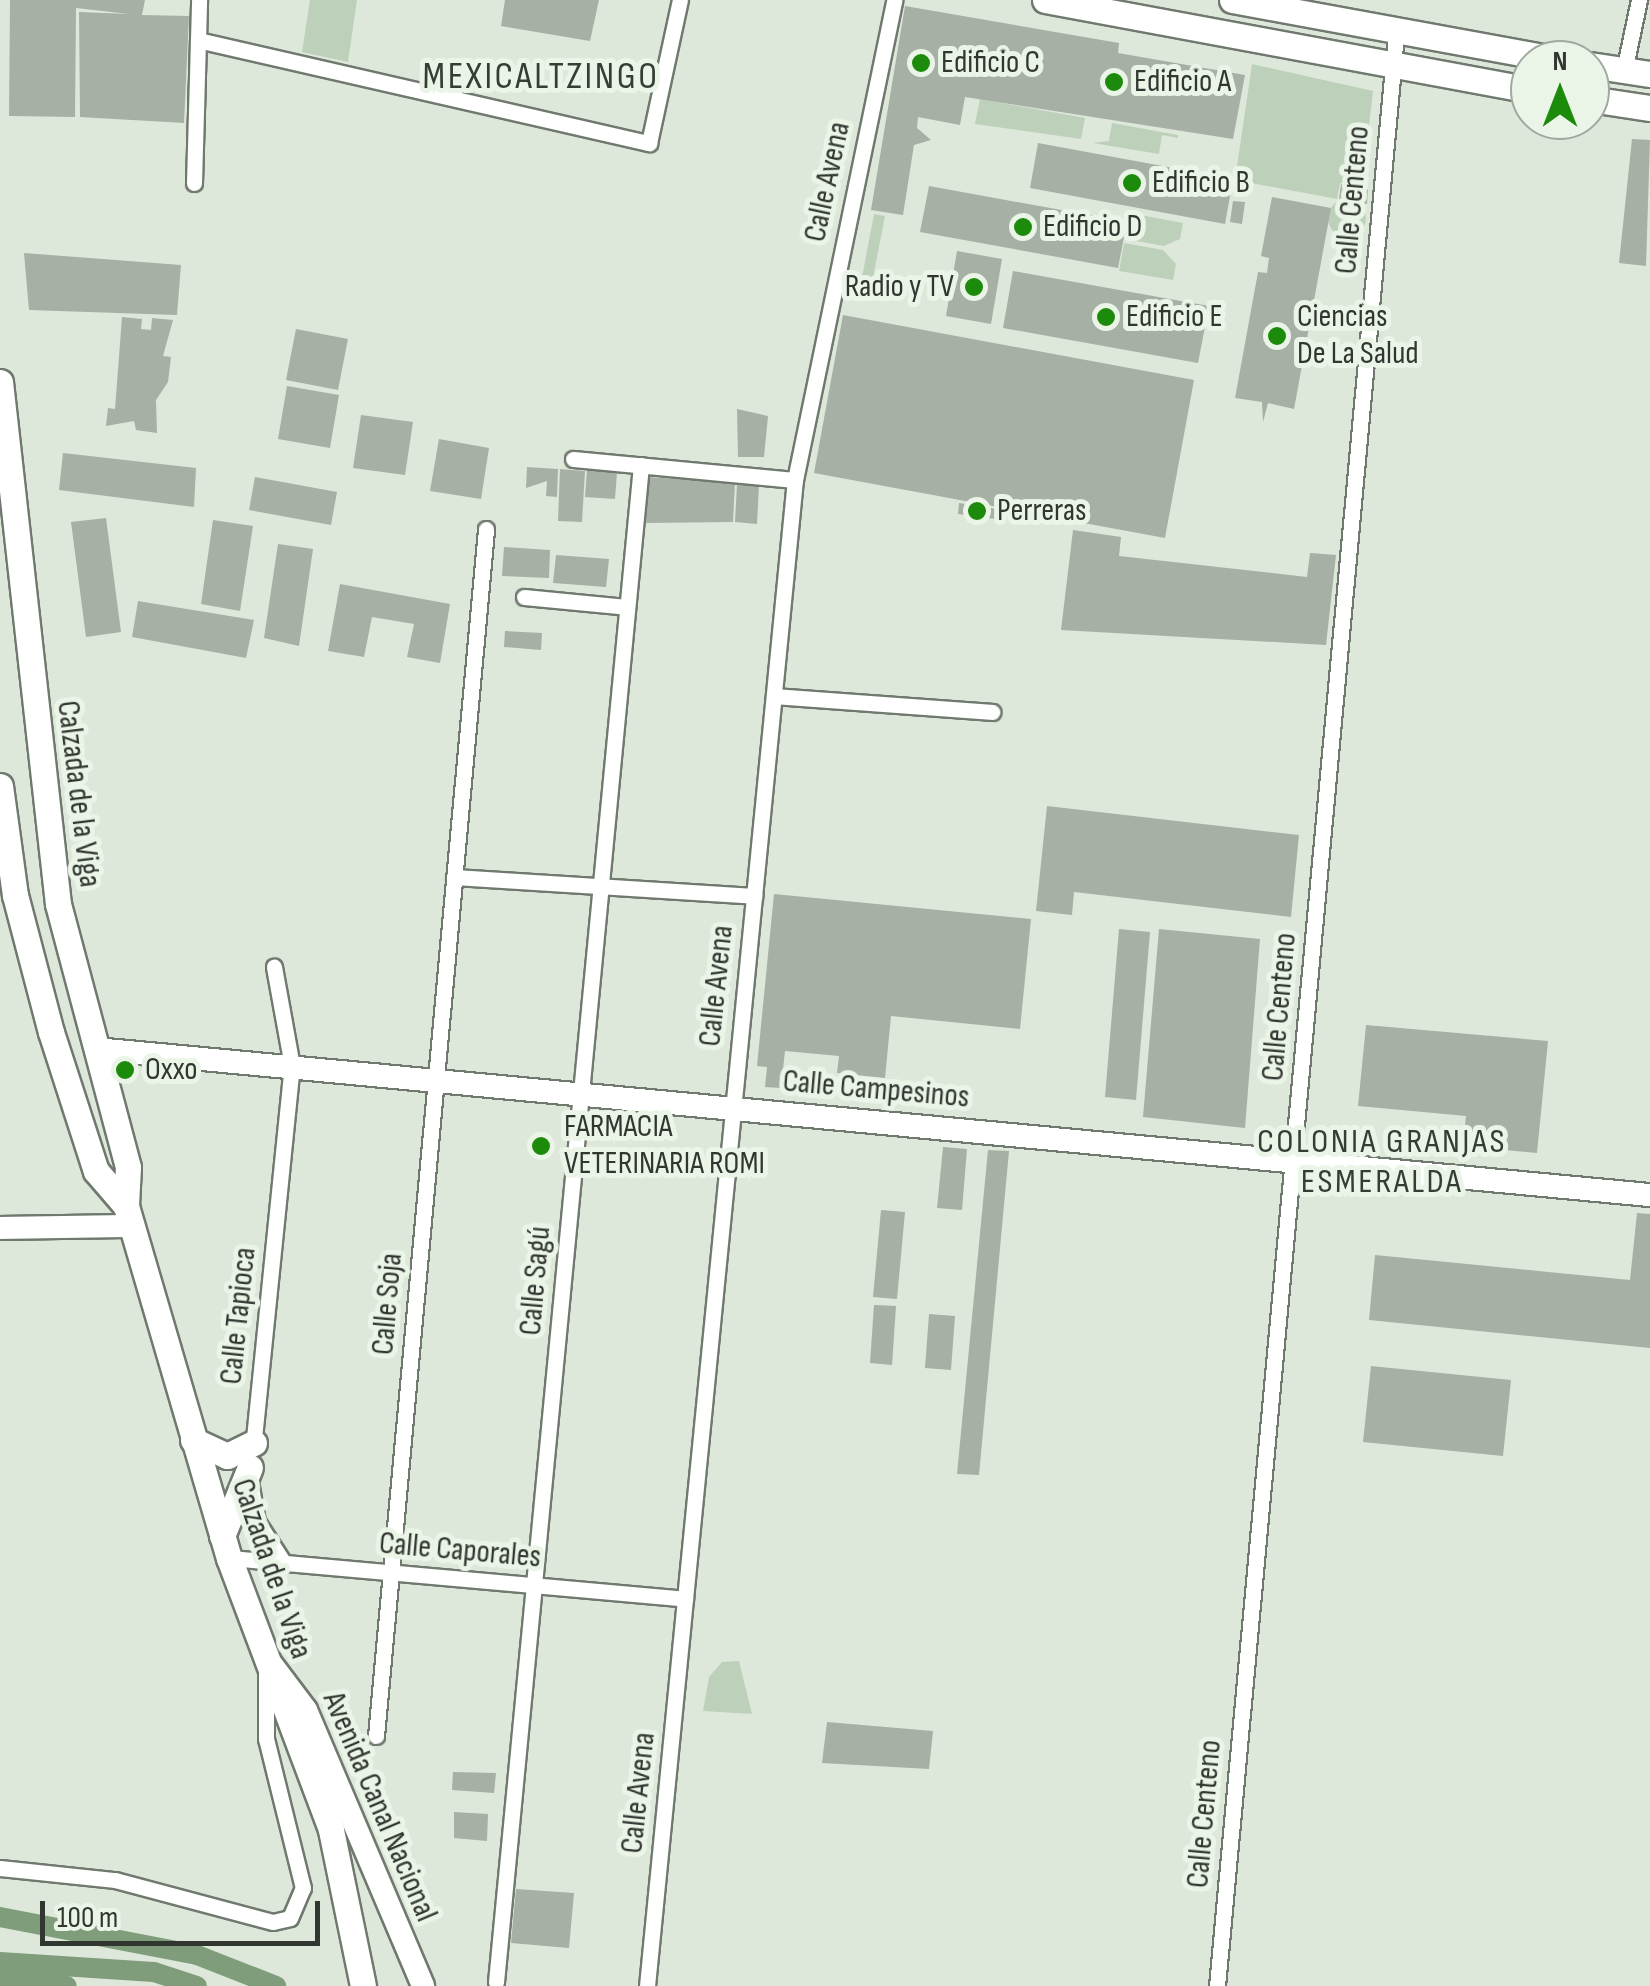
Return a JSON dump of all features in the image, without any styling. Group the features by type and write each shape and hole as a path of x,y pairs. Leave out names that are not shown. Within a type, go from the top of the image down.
{"main road":[{"path":"1045,0 1302,53 1510,87"},
{"path":"1232,0 1510,52"},
{"path":"1302,53 1310,17"},
{"path":"1476,82 1482,48"},
{"path":"1610,68 1637,73"},
{"path":"1610,102 1650,108"},
{"name":"Calzada de la Viga","path":"0,382 50,851 128,1167 129,1216 226,1547 348,1892 363,1986"},
{"name":"Calzada de la Viga","path":"0,786 15,894 51,1032 96,1171 129,1216"},
{"path":"193,1440 227,1456 252,1455 226,1547"}],"street":[{"path":"194,183 199,0"},
{"path":"198,40 649,142 680,0"},
{"name":"Calle Avena","path":"647,1986 795,480 894,0"},
{"path":"1637,73 1639,0"},
{"name":"Calle Centeno","path":"1217,1986 1396,33"},
{"path":"573,459 795,480"},
{"name":"Calle Sagú","path":"496,1982 641,465"},
{"name":"Calle Soja","path":"376,1736 486,529"},
{"path":"524,598 628,607"},
{"path":"774,696 992,712"},
{"path":"454,877 754,896"},
{"name":"Calle Tapioca","path":"274,967 292,1066 252,1455 257,1521 284,1563"},
{"name":"Calle Campesinos","path":"96,1049 1650,1195"},
{"path":"0,1228 129,1216"},
{"name":"Calle Caporales","path":"226,1547 284,1563 685,1599"},
{"path":"0,1868 115,1880 273,1922 290,1918 302,1902 266,1739 266,1660"},
{"name":"Avenida Canal Nacional","path":"266,1660 306,1710 422,1986"}],"green space":[{"path":"310,0 357,0 348,62 302,52"},
{"path":"1252,64 1373,91 1362,186 1340,183 1337,199 1235,180"},
{"path":"980,99 1085,118 1081,139 975,124"},
{"path":"1112,123 1178,138 1162,135 1159,154 1093,143 1109,141"},
{"path":"1347,199 1360,205 1366,218 1360,231 1347,237 1334,231 1328,218 1334,205"},
{"path":"1124,212 1183,223 1180,239 1164,246 1131,240 1134,224"},
{"path":"874,214 885,216 869,298 860,288"},
{"path":"1124,243 1163,250 1176,264 1173,280 1119,271"},
{"path":"739,1661 752,1714 703,1711 709,1677 722,1662"}],"building":[{"path":"10,0 145,0 142,15 189,16 184,123 80,117 79,12 129,14 76,8 75,117 9,116"},
{"path":"505,0 599,0 590,41 501,26"},
{"name":"Edificio A","path":"905,6 1119,43 1118,53 1245,75 1233,139 965,97 960,125 918,117 917,128 931,140 914,145 903,215 871,210"},
{"path":"1632,139 1650,140 1646,266 1619,263"},
{"name":"Edificio B","path":"1038,143 1233,179 1225,224 1030,188"},
{"path":"1341,184 1368,189 1367,204 1339,199"},
{"name":"Edificio D","path":"929,186 1127,222 1118,268 920,232"},
{"name":"Ciencias De La Salud","path":"1272,197 1331,208 1294,409 1268,403 1263,422 1262,402 1235,398 1258,272 1267,273 1269,258 1261,256"},
{"path":"1233,201 1245,202 1242,224 1230,222"},
{"name":"Radio y TV","path":"957,251 1002,259 991,324 946,316"},
{"path":"24,253 181,265 177,315 29,310"},
{"name":"Edificio E","path":"1013,271 1209,306 1198,363 1003,328"},
{"path":"843,315 1194,380 1165,538 814,473"},
{"path":"122,317 142,319 141,329 151,330 152,318 173,320 163,356 171,357 168,382 156,400 157,433 136,430 134,421 106,426 108,408 115,409"},
{"path":"296,329 348,339 338,390 286,380"},
{"path":"287,386 339,395 330,448 278,439"},
{"path":"737,409 768,416 764,457 738,457"},
{"path":"361,415 413,422 405,475 353,468"},
{"path":"439,439 489,448 481,499 430,491"},
{"path":"63,453 196,468 194,507 59,490"},
{"path":"527,467 558,469 557,497 546,496 547,481 526,488"},
{"path":"560,469 585,471 582,522 558,521"},
{"path":"587,470 617,472 615,499 585,497"},
{"path":"255,477 337,492 331,525 249,510"},
{"path":"648,477 735,483 733,522 645,523"},
{"path":"737,484 759,485 757,524 735,522"},
{"name":"Perreras","path":"959,503 997,509 996,519 958,514"},
{"path":"106,518 121,632 86,637 71,522"},
{"path":"213,520 253,526 240,611 201,604"},
{"path":"1073,530 1121,537 1119,556 1307,577 1310,553 1336,555 1326,645 1061,630"},
{"path":"278,544 313,549 299,646 264,638"},
{"path":"504,547 550,550 549,578 502,576"},
{"path":"556,555 609,559 606,587 553,583"},
{"path":"340,584 450,604 440,663 407,657 414,624 372,617 364,657 328,651"},
{"path":"138,601 254,620 246,658 132,637"},
{"path":"505,631 542,633 541,650 504,647"},
{"path":"1047,806 1299,835 1291,917 1074,892 1072,915 1036,911"},
{"path":"774,894 1031,919 1020,1029 891,1016 885,1078 837,1073 839,1056 785,1051 781,1088 765,1087 767,1067 757,1066"},
{"path":"1119,929 1150,932 1136,1100 1105,1097"},
{"path":"1159,929 1260,939 1245,1128 1143,1117"},
{"path":"1366,1025 1548,1041 1537,1153 1463,1146 1466,1116 1358,1106"},
{"path":"943,1147 967,1149 962,1210 937,1208"},
{"path":"988,1150 1009,1151 979,1475 957,1474"},
{"path":"881,1210 905,1212 897,1299 873,1297"},
{"path":"1637,1213 1650,1214 1650,1348 1369,1320 1375,1255 1630,1280"},
{"path":"874,1305 896,1306 892,1365 870,1363"},
{"path":"929,1314 955,1316 951,1370 925,1368"},
{"path":"1371,1366 1511,1380 1503,1456 1363,1442"},
{"path":"827,1722 933,1731 929,1769 822,1763"},
{"path":"453,1772 496,1773 494,1793 452,1790"},
{"path":"454,1812 488,1814 487,1841 454,1838"},
{"path":"516,1889 574,1893 569,1948 511,1943"}],"waterway":[{"path":"0,1917 197,1955 276,1986"},
{"path":"0,1962 154,1972 197,1986"},
{"path":"0,1978 67,1986"}],"place":[{"name":"Edificio C","path":"921,63"},
{"name":"Edificio A","path":"1114,82"},
{"name":"Edificio B","path":"1132,183"},
{"name":"Edificio D","path":"1023,227"},
{"name":"Radio y TV","path":"974,287"},
{"name":"Edificio E","path":"1106,317"},
{"name":"Ciencias De La Salud","path":"1277,336"},
{"name":"Perreras","path":"977,511"},
{"name":"Oxxo","path":"125,1070"},
{"name":"FARMACIA VETERINARIA ROMI","path":"541,1146"}],"district":[{"name":"MEXICALTZINGO","path":"541,77"},
{"name":"COLONIA GRANJAS ESMERALDA","path":"1382,1162"}]}
